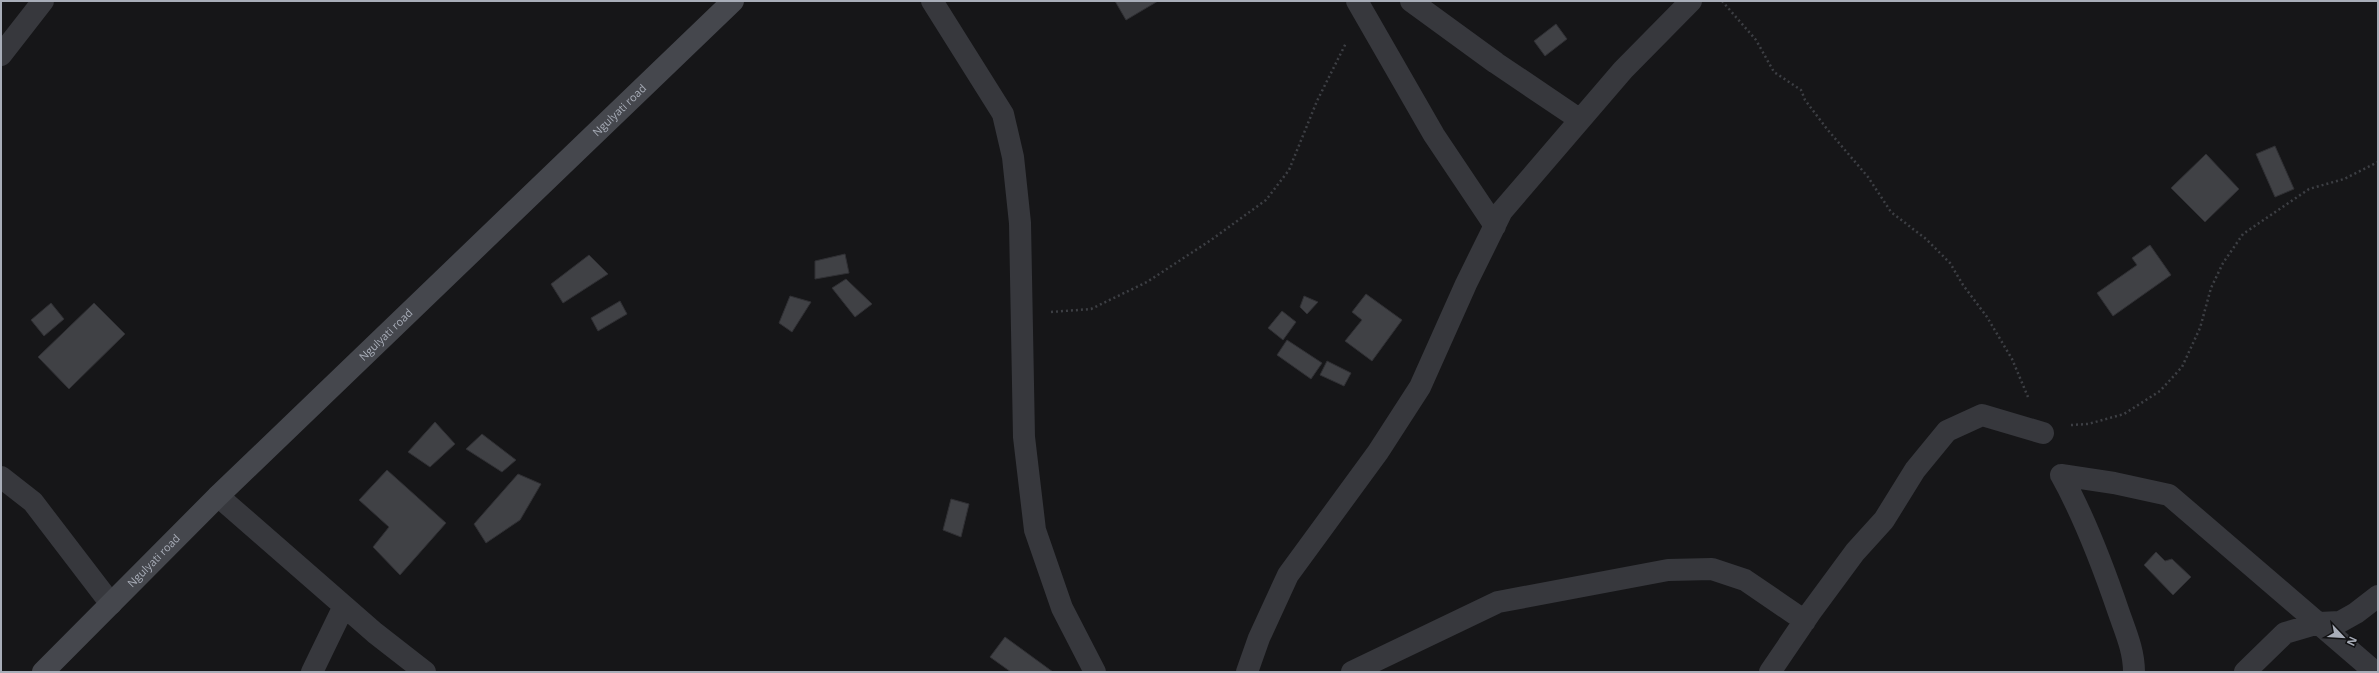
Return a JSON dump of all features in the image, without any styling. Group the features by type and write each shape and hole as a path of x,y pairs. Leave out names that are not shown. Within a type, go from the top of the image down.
{"main road":[{"name":"Ngulyati road","path":"43,672 218,496 733,1"}],"street":[{"path":"1,55 43,1"},
{"path":"932,1 1003,114 1012,157 1020,223 1024,437 1035,530 1062,608 1095,672"},
{"path":"1411,1 1496,63 1579,119"},
{"path":"1247,672 1259,638 1288,576 1378,452 1420,387 1466,284 1502,211 1579,119 1623,70 1691,1"},
{"path":"1359,5 1434,135 1495,226"},
{"path":"1770,672 1856,552 1884,520 1915,470 1947,430 1982,415 2042,430"},
{"path":"2134,672 2134,656 2113,595 2077,504 2061,475 2114,483 2169,496 2235,551 2245,563 2319,623 2375,672"},
{"path":"1,477 33,502 111,604"},
{"path":"218,496 344,606 425,672"},
{"path":"1352,672 1498,602 1668,570 1712,569 1745,580 1805,622"},
{"path":"2245,672 2285,633 2319,623 2340,622 2356,613 2378,596"},
{"path":"312,672 344,606"}],"path":[{"path":"1722,1 1756,40 1774,72 1801,90 1805,100 1827,129 1868,177 1890,212 1926,239 1950,263 1962,285 1987,317 2012,359 2042,430 2088,424 2124,414 2160,391 2182,368 2200,328 2211,288 2223,263 2243,234 2309,189 2344,180 2378,162"},
{"path":"1021,314 1091,308 1147,282 1211,240 1266,200 1289,170 1317,101 1343,49 1359,5"}],"building":[{"path":"1115,1 1158,1 1126,20"},
{"path":"1556,24 1567,39 1545,56 1534,41"},
{"path":"2275,146 2294,189 2275,197 2256,154"},
{"path":"2206,154 2239,189 2205,222 2171,188"},
{"path":"2150,245 2171,275 2113,316 2097,293 2137,265 2132,258"},
{"path":"845,254 849,273 815,279 815,261"},
{"path":"589,255 608,274 563,303 551,284"},
{"path":"846,279 872,304 855,317 832,288"},
{"path":"1366,294 1402,320 1372,361 1345,341 1362,320 1352,312"},
{"path":"790,296 811,302 792,332 779,323"},
{"path":"1304,296 1318,302 1307,314 1300,307"},
{"path":"620,301 627,314 598,331 591,318"},
{"path":"51,303 64,319 44,336 31,320"},
{"path":"94,303 125,334 69,389 38,357"},
{"path":"1282,311 1296,322 1283,340 1268,328"},
{"path":"1287,340 1322,363 1311,379 1277,355"},
{"path":"1327,361 1351,373 1344,386 1320,375"},
{"path":"435,422 455,444 430,467 408,452"},
{"path":"482,434 516,460 502,472 466,449"},
{"path":"387,470 446,523 400,575 373,547 389,527 359,500"},
{"path":"518,474 541,484 520,520 486,543 474,524"},
{"path":"951,499 969,504 961,537 943,530"},
{"path":"2156,552 2165,561 2172,559 2191,577 2173,595 2144,565"},
{"path":"1005,637 1053,672 1011,672 990,657"}]}
